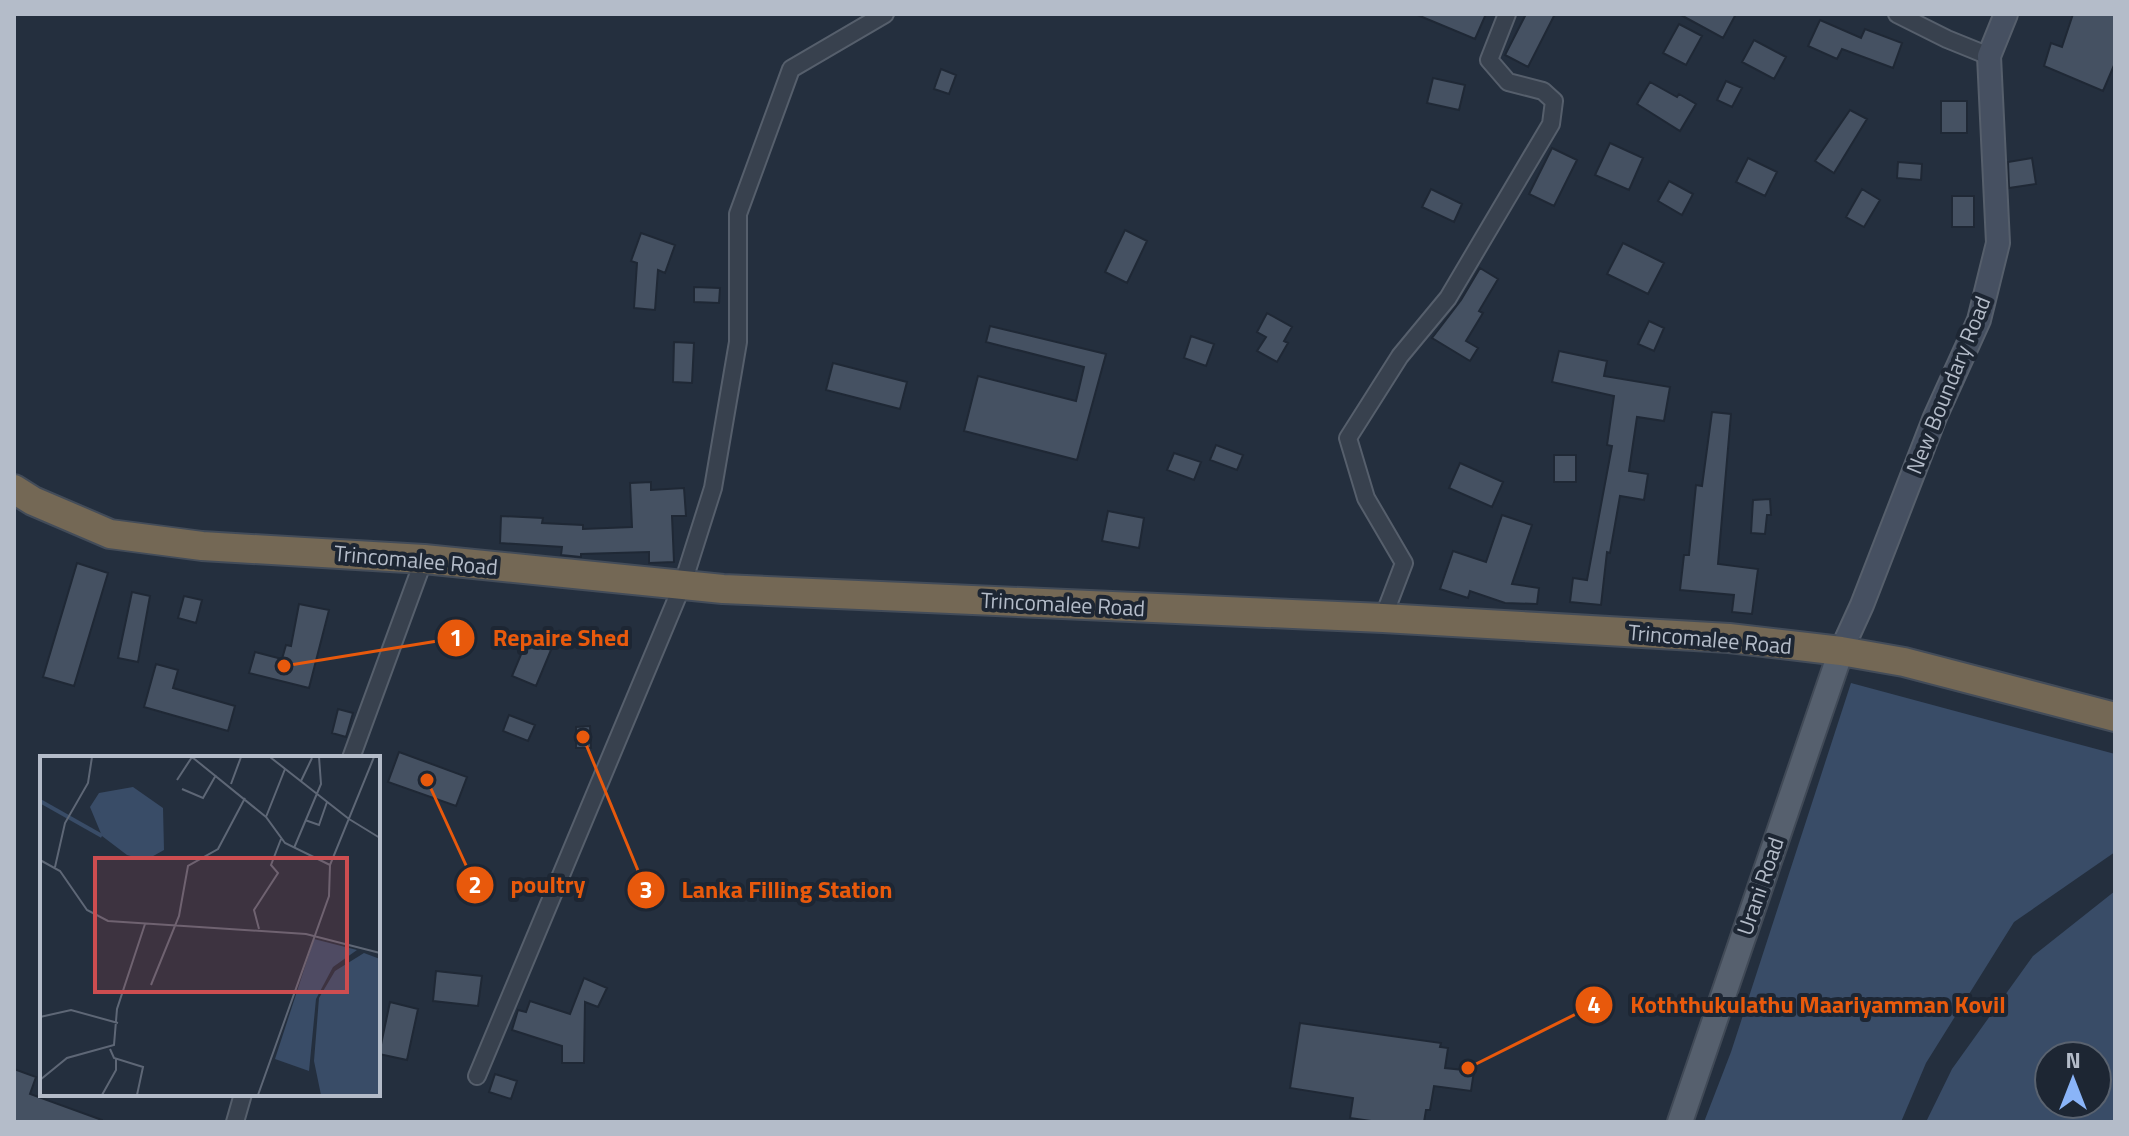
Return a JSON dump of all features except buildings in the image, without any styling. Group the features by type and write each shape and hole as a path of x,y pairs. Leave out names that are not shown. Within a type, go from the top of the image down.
{"highway":[{"name":"Trincomalee Road","path":"14,489 33,501 110,534 202,546 424,559 682,586 1661,632 1841,651 1904,662 2115,717"}],"main road":[{"name":"New Boundary Road","path":"1841,651 1935,417 1979,320 1998,243 1989,56 2006,14"},
{"name":"Urani Road","path":"1680,1122 1841,651"}],"street":[{"path":"477,1076 682,586 713,488 738,342 738,214 791,69 885,14"},
{"path":"1383,618 1404,563 1366,498 1348,438 1400,356 1448,298 1551,124 1554,101 1543,91 1508,82 1489,60 1507,14"},
{"path":"1897,14 1989,56"},
{"path":"352,756 424,559"},
{"path":"235,1122 242,1096"}],"water":[{"path":"1851,683 2115,754 2115,852 2014,922 1926,1063 1901,1122 1704,1122 1731,1052"},
{"path":"2115,891 2115,1122 1926,1122 1952,1069 2033,956"}],"place":[{"name":"Repaire Shed","path":"284,666"},
{"name":"Lanka Filling Station","path":"583,737"},
{"name":"poultry","path":"427,780"},
{"name":"Koththukulathu Maariyamman Kovil","path":"1468,1068"}]}
